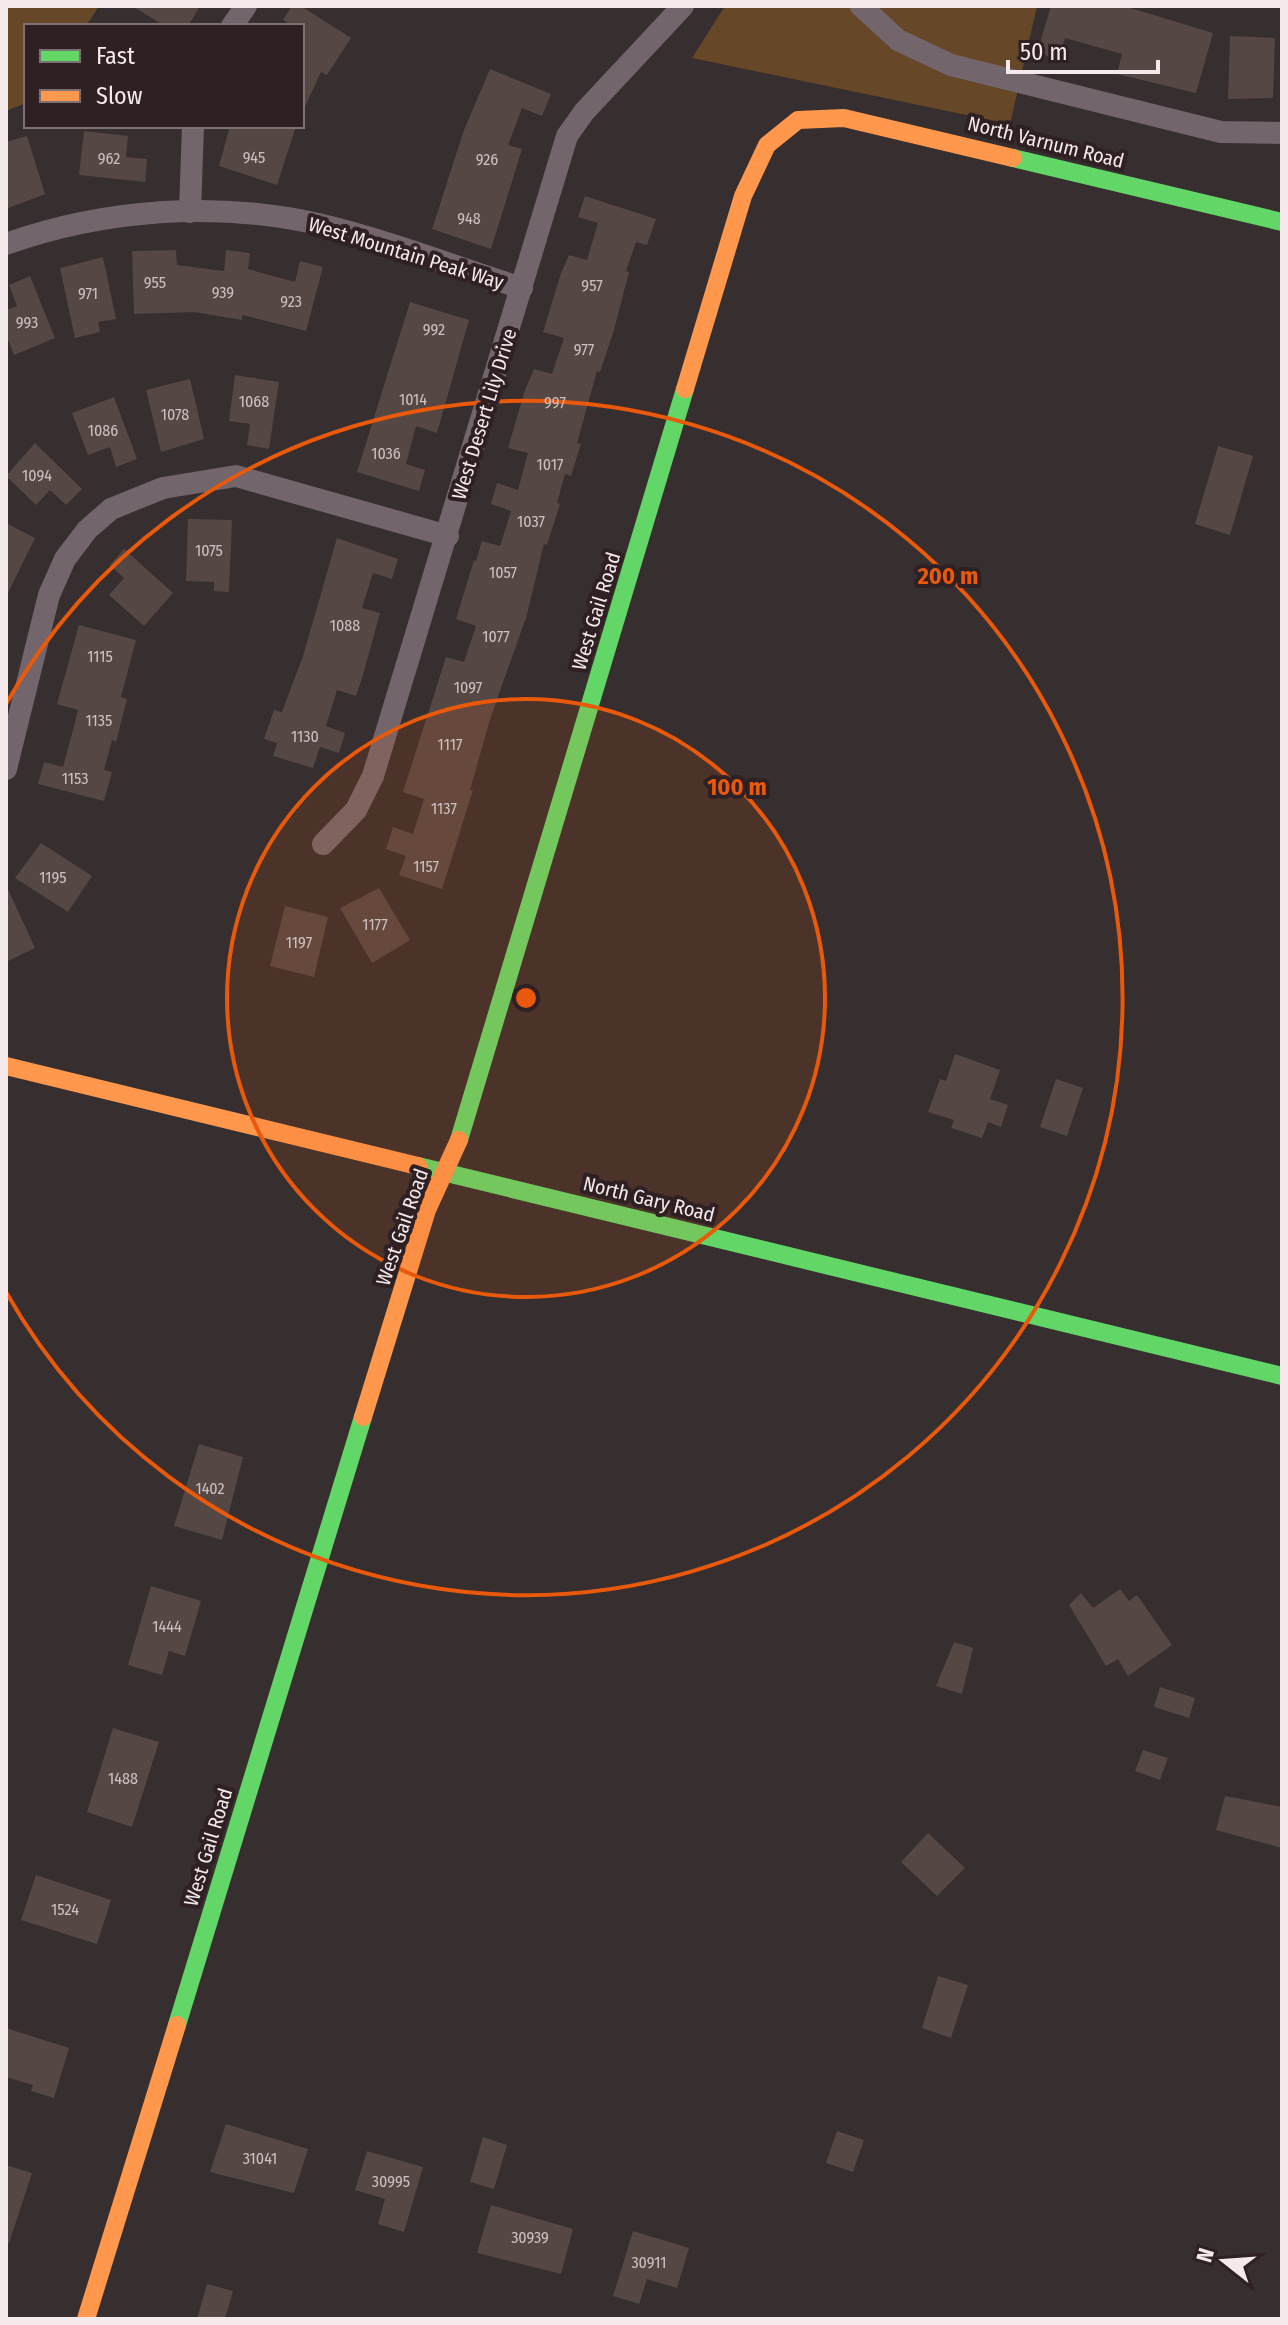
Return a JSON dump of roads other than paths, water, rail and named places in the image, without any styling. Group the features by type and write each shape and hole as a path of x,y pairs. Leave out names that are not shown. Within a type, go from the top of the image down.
{"street":[{"path":"233,24 246,6"},
{"name":"West Desert Lily Drive","path":"323,844 356,810 373,776 567,136 584,112 683,6"},
{"path":"861,6 898,40 951,65 1221,132 1282,133"},
{"name":"North Varnum Road","path":"798,120 844,118 892,127 1282,222"},
{"name":"West Gail Road","path":"86,2319 427,1210 464,1130 743,196 767,145 798,120"},
{"path":"190,212 193,128"},
{"name":"West Mountain Peak Way","path":"6,244 52,229 110,216 190,212 263,215 319,224 522,288"},
{"path":"6,769 49,595 65,559 87,530 111,509 163,488 236,476 448,536"},
{"name":"North Gary Road","path":"6,1066 1282,1376"}]}
